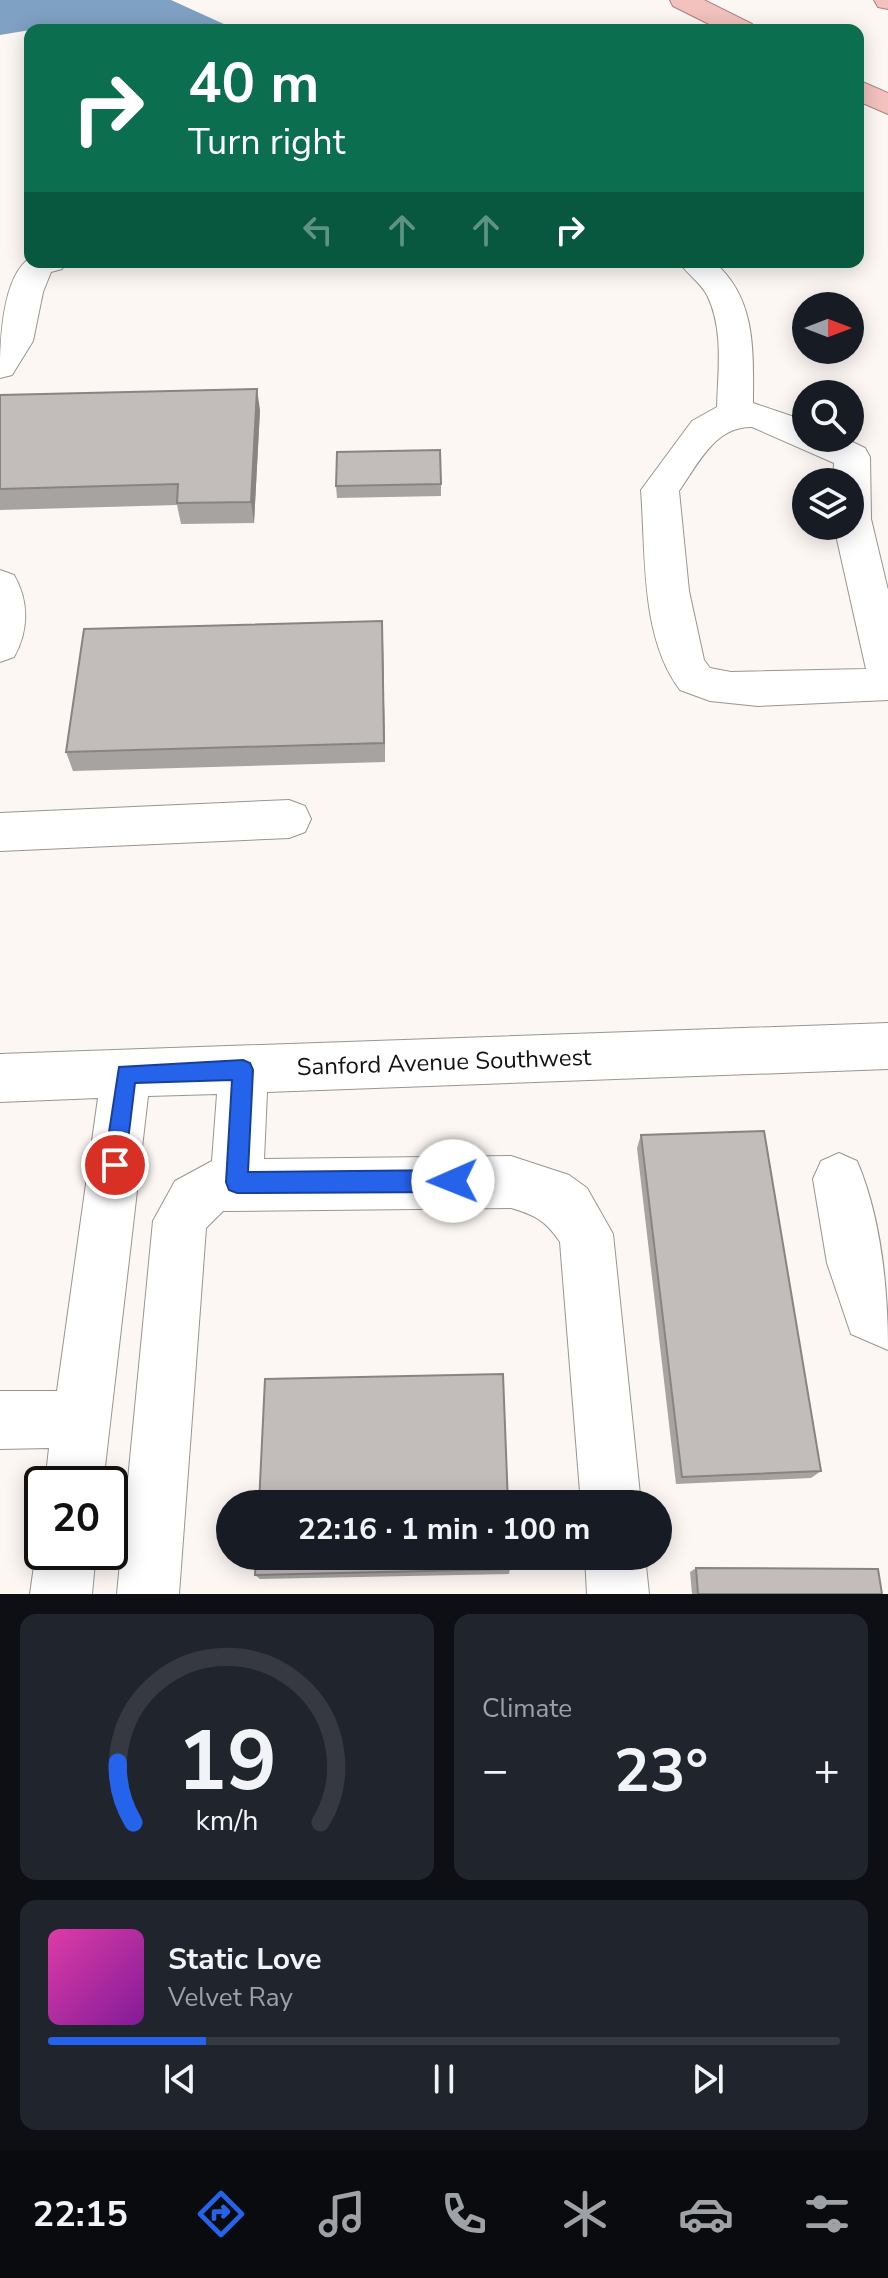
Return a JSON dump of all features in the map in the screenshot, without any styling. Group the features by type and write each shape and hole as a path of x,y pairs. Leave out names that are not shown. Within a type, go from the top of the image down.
{"highway":[{"path":"683,0 730,24"},
{"path":"864,92 888,105"}],"street":[{"path":"0,367 16,341 26,292 37,268"},
{"path":"702,268 715,278 734,314 735,412"},
{"path":"792,428 765,415 735,412 709,423 660,490 677,652 693,678 721,690 888,684"},
{"path":"842,452 852,457 852,519 888,677"},
{"path":"0,585 7,609 0,646"},
{"path":"0,832 289,819"},
{"name":"Sanford Avenue Southwest","path":"0,1078 888,1046"},
{"path":"237,1182 243,1070"},
{"path":"76,1466 126,1074"},
{"path":"839,1179 854,1263 870,1315 888,1322"},
{"path":"148,1594 180,1221 194,1199 216,1185 237,1182 485,1180 531,1186 550,1193 568,1207 586,1234 610,1490"},
{"path":"0,1420 82,1419"},
{"path":"61,1594 64,1570"},
{"path":"616,1570 618,1594"}],"water":[{"path":"0,0 171,0 224,24 24,24 24,31 0,35"}],"building":[{"path":"257,389 251,502 177,503 178,484 0,489 0,395"},
{"path":"440,450 441,484 336,486 337,452"},
{"path":"382,621 384,743 66,752 84,629"},
{"path":"764,1131 821,1471 682,1477 641,1135"},
{"path":"503,1374 507,1490 260,1490 265,1379"},
{"path":"696,1568 878,1569 882,1594 698,1594"},
{"path":"255,1570 468,1570 255,1575"}],"route":[{"path":"115,1165 126,1074 243,1070 237,1182 453,1181"}]}
